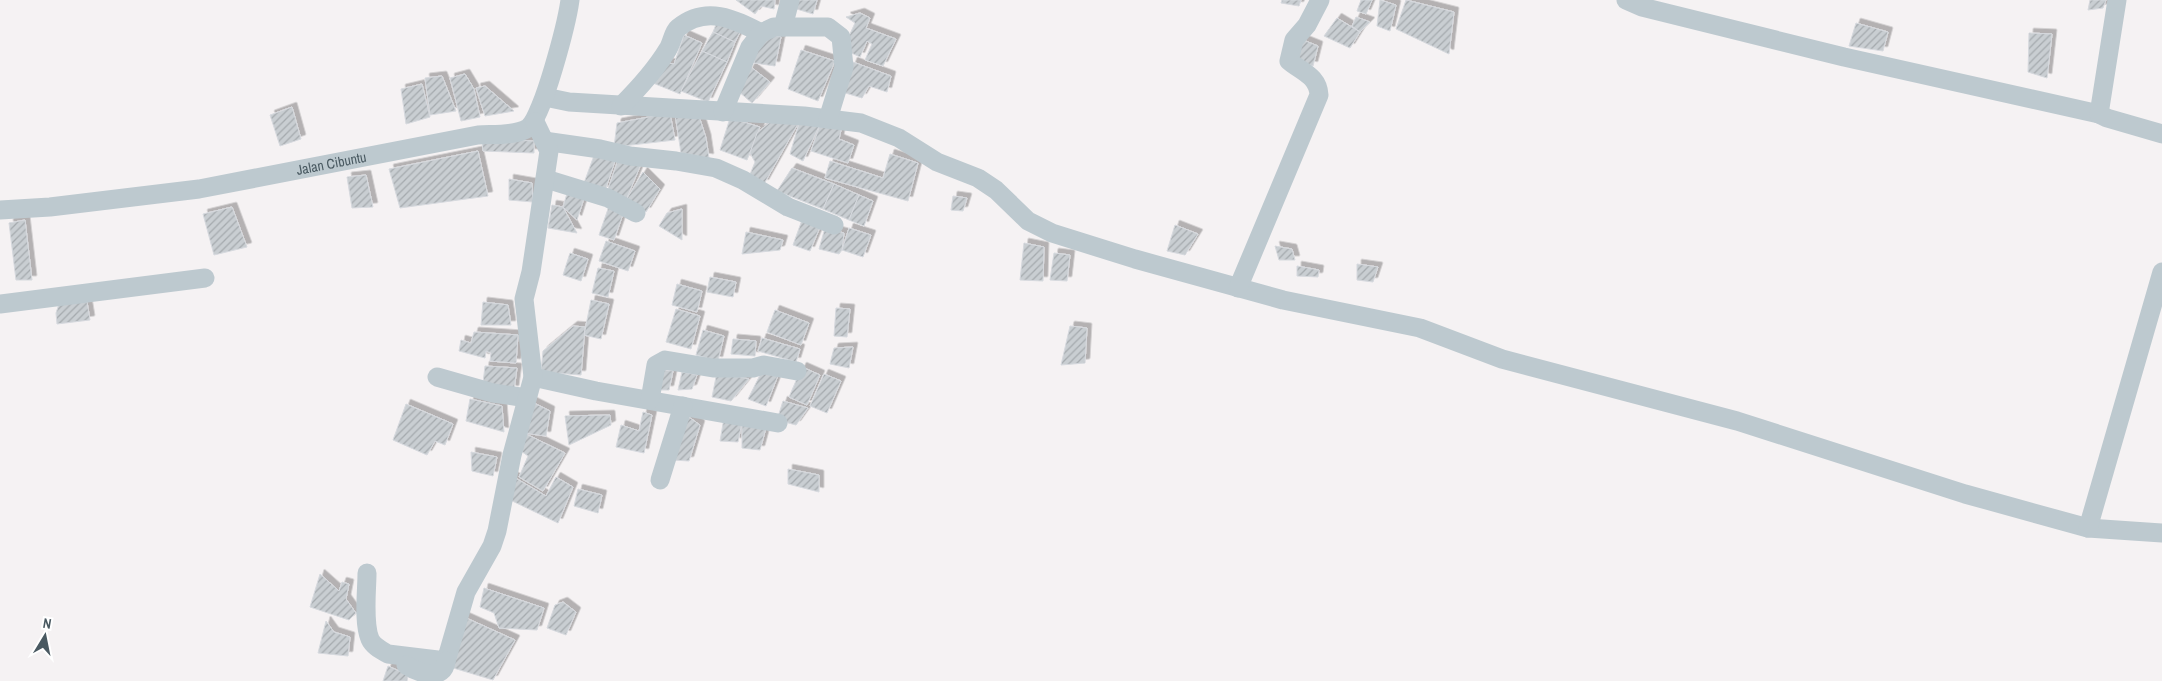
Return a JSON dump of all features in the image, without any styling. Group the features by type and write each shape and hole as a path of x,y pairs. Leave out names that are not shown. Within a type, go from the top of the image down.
{"street":[{"path":"783,27 790,0"},
{"path":"1238,288 1319,95 1318,85 1314,78 1289,61 1294,40 1307,25 1320,0"},
{"path":"1626,0 1652,9 1844,57 2100,114 2107,118 2162,134"},
{"path":"2100,114 2117,0"},
{"path":"406,665 420,675 431,679 438,677 444,672 466,592 492,546 497,531 508,472 533,377 524,299 531,272 549,151 534,122 545,98 570,2"},
{"path":"621,106 668,48 677,29 698,17 717,15 732,18 761,33"},
{"path":"723,112 750,47 761,33 783,27 828,27 841,36 844,67 828,119"},
{"path":"545,98 621,106 860,122 899,138 937,162 978,178 1014,206 1028,221 1046,230 1135,259 1283,300 1420,328 1502,359 1737,421 1965,494 2088,528 2162,533"},
{"name":"Jalan Cibuntu","path":"0,210 50,207 199,189 478,136 519,132 534,122"},
{"path":"544,141 716,168 743,180 788,207 834,225"},
{"path":"546,178 608,198 636,212"},
{"path":"2088,528 2162,272"},
{"path":"0,304 205,278"},
{"path":"650,400 656,365 665,360 713,368 753,368 764,365 797,371"},
{"path":"437,377 485,391 527,398"},
{"path":"533,377 778,423"},
{"path":"660,480 683,406"},
{"path":"367,573 367,631 370,641 379,650 388,654 446,661"}],"building":[{"path":"736,0 775,0 774,9 761,6 755,14"},
{"path":"792,0 817,0 813,14 790,7"},
{"path":"1282,0 1301,0 1299,6 1281,3"},
{"path":"1361,0 1372,0 1366,14 1357,11"},
{"path":"1380,0 1396,5 1390,31 1377,26"},
{"path":"1406,0 1454,12 1449,54 1396,29"},
{"path":"2090,0 2106,0 2103,8 2088,10"},
{"path":"860,13 870,18 866,28 896,39 883,66 865,60 872,44 867,41 860,57 843,49 855,23 846,17"},
{"path":"719,17 743,26 735,42 713,32"},
{"path":"1356,17 1370,22 1360,32 1352,26"},
{"path":"1337,18 1360,32 1350,48 1324,36"},
{"path":"1856,23 1888,32 1883,51 1849,46"},
{"path":"713,32 735,42 727,62 702,51"},
{"path":"2029,33 2052,34 2047,78 2028,72"},
{"path":"764,34 781,37 775,66 754,63 757,43"},
{"path":"684,35 702,43 680,94 648,81 662,62 674,64"},
{"path":"1298,38 1318,46 1313,66 1296,60"},
{"path":"801,50 835,61 818,101 788,89"},
{"path":"702,51 727,62 708,102 681,91"},
{"path":"853,62 891,76 887,92 869,86 862,98 842,92"},
{"path":"751,67 770,82 752,103 738,91"},
{"path":"465,74 474,89 480,117 461,121 450,78"},
{"path":"442,76 456,111 430,115 425,78"},
{"path":"422,84 430,117 406,124 401,89"},
{"path":"485,86 514,111 485,116 476,88"},
{"path":"292,107 301,139 280,146 270,115"},
{"path":"670,113 675,140 614,147 617,123"},
{"path":"698,113 706,138 709,158 681,153 675,114"},
{"path":"730,118 760,127 747,160 720,150"},
{"path":"775,118 800,120 764,184 749,177 755,162 750,153 757,133"},
{"path":"800,120 821,122 803,161 790,154"},
{"path":"821,122 842,126 839,139 854,145 848,163 811,151"},
{"path":"482,139 534,141 534,153 483,151"},
{"path":"596,150 616,158 605,191 584,183"},
{"path":"478,151 488,196 400,208 389,169"},
{"path":"890,154 918,163 908,201 825,178 830,161 883,178"},
{"path":"618,160 641,164 626,200 607,192"},
{"path":"792,168 834,184 823,209 777,191"},
{"path":"643,172 660,189 646,212 626,200"},
{"path":"366,175 373,207 352,208 347,177"},
{"path":"509,179 532,183 533,202 509,200"},
{"path":"834,184 859,195 849,220 823,209"},
{"path":"568,190 585,195 577,220 563,207"},
{"path":"859,195 873,201 864,226 849,220"},
{"path":"953,196 967,198 963,211 951,210"},
{"path":"552,205 563,207 577,233 548,228"},
{"path":"609,206 624,211 614,240 599,235"},
{"path":"232,207 247,247 214,255 203,214"},
{"path":"682,209 682,240 659,226 667,213"},
{"path":"25,220 32,280 16,280 9,223"},
{"path":"802,220 820,227 810,251 793,245"},
{"path":"1175,225 1198,234 1185,255 1167,251"},
{"path":"825,228 844,233 842,250 839,254 819,249"},
{"path":"849,228 871,235 863,257 842,250"},
{"path":"746,232 783,240 780,250 742,254"},
{"path":"606,241 635,251 628,271 599,261"},
{"path":"1024,243 1044,247 1043,281 1020,280"},
{"path":"1275,246 1292,249 1295,260 1279,260"},
{"path":"570,253 588,259 581,281 563,275"},
{"path":"1054,253 1070,255 1067,281 1050,280"},
{"path":"1357,264 1378,267 1373,282 1357,280"},
{"path":"1297,266 1319,270 1318,277 1297,276"},
{"path":"598,268 614,271 608,297 592,293"},
{"path":"710,277 736,282 733,297 707,292"},
{"path":"677,284 702,291 697,312 672,305"},
{"path":"86,296 90,320 57,324 56,313 59,304"},
{"path":"591,300 609,304 601,339 584,335"},
{"path":"483,302 508,305 511,325 481,325"},
{"path":"836,308 850,309 847,337 834,336"},
{"path":"676,309 700,316 691,349 666,342"},
{"path":"775,310 809,323 801,345 767,332"},
{"path":"573,326 585,327 581,375 541,372 543,351"},
{"path":"1070,326 1087,328 1085,363 1061,365"},
{"path":"703,330 724,336 718,361 696,355"},
{"path":"474,332 518,335 516,363 490,361 491,353 486,351 485,358 459,351 461,340 471,343"},
{"path":"762,338 800,349 796,362 758,351"},
{"path":"733,339 756,341 755,356 731,354"},
{"path":"853,347 849,368 830,364 834,348"},
{"path":"485,366 517,368 514,390 483,383"},
{"path":"802,367 820,375 807,405 789,397"},
{"path":"763,369 779,373 766,406 748,399"},
{"path":"661,370 673,371 669,390 658,390"},
{"path":"682,372 697,375 692,389 678,390"},
{"path":"717,372 749,379 731,401 712,397"},
{"path":"824,374 841,381 827,413 810,406"},
{"path":"470,399 502,406 504,432 466,421"},
{"path":"783,401 808,408 796,425 777,420"},
{"path":"532,402 550,411 546,436 524,433"},
{"path":"406,404 453,424 445,445 435,441 427,455 393,440"},
{"path":"643,412 652,415 644,453 616,447 621,425 639,431"},
{"path":"610,415 611,425 569,445 565,416"},
{"path":"686,415 700,425 689,461 672,460"},
{"path":"724,418 742,422 738,442 720,441"},
{"path":"742,422 766,428 760,450 742,448"},
{"path":"524,433 565,453 543,491 519,477 528,456 518,449"},
{"path":"471,452 497,457 493,476 472,471"},
{"path":"788,469 819,475 819,492 788,484"},
{"path":"512,476 546,496 556,477 573,487 558,523 506,498"},
{"path":"578,489 602,495 598,513 574,506"},
{"path":"320,574 339,591 342,582 349,584 346,599 356,613 349,620 310,607"},
{"path":"484,588 544,608 537,630 499,628 494,613 480,607"},
{"path":"563,602 576,612 566,635 547,628 555,605"},
{"path":"464,617 515,640 493,680 450,667"},
{"path":"326,621 334,632 350,637 348,656 318,653"},
{"path":"388,666 408,675 407,681 383,681"}]}
